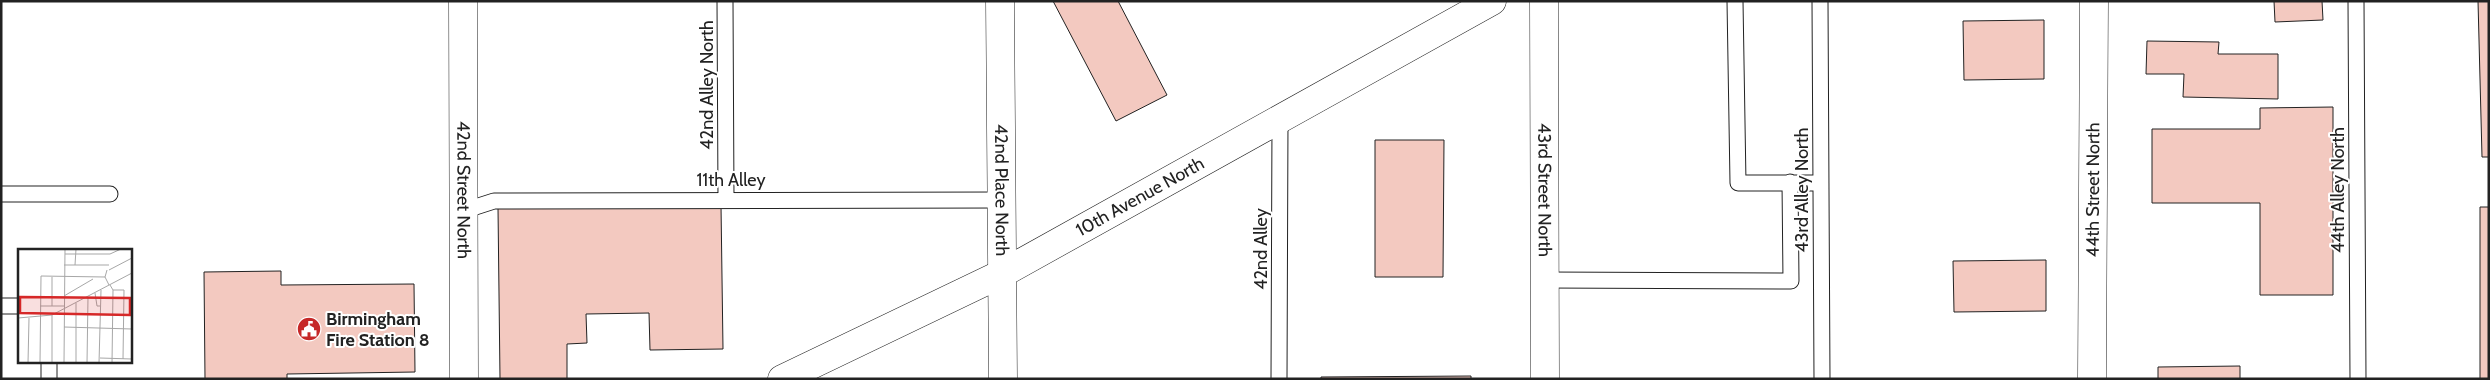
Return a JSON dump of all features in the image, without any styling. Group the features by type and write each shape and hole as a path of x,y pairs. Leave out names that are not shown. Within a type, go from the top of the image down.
{"street":[{"name":"42nd Street North","path":"462,1 464,379"},
{"name":"42nd Place North","path":"1000,1 1002,379"},
{"name":"10th Avenue North","path":"782,379 1001,274 1492,1"},
{"name":"43rd Street North","path":"1544,1 1545,379"},
{"name":"44th Street North","path":"2092,379 2094,1"}],"lane":[{"name":"42nd Alley North","path":"725,1 726,199"},
{"path":"1735,1 1738,183 1821,182"},
{"name":"43rd Alley North","path":"1820,1 1822,379"},
{"name":"44th Alley North","path":"2356,1 2358,379"},
{"name":"42nd Alley","path":"1280,120 1280,379"},
{"path":"1545,280 1792,280 1790,182"},
{"path":"1,194 110,194"},
{"name":"11th Alley","path":"463,211 494,201 726,199 1001,200"},
{"path":"1,306 18,306"},
{"path":"49,362 49,379"}],"building":[{"path":"1053,1 1118,1 1167,95 1116,121"},
{"path":"2274,1 2322,1 2323,20 2275,22"},
{"path":"2478,1 2489,1 2489,157 2482,157"},
{"path":"2044,20 2044,79 1964,80 1963,21"},
{"path":"2147,41 2219,42 2218,54 2278,54 2278,99 2183,97 2184,74 2146,74"},
{"path":"2333,107 2333,295 2260,295 2260,203 2152,203 2152,129 2260,129 2260,108"},
{"path":"1375,140 1444,140 1443,277 1375,277"},
{"path":"721,205 723,349 650,350 649,313 586,314 587,343 567,344 567,379 500,379 498,208"},
{"path":"2480,207 2489,207 2489,379 2480,379"},
{"path":"2046,260 2046,311 1954,312 1953,261"},
{"name":"Birmingham Fire Station 8","path":"281,271 281,285 414,284 415,372 287,374 287,379 205,379 204,272"},
{"path":"2240,366 2240,379 2158,379 2158,367"},
{"path":"1471,376 1471,379 1321,379 1321,377"}],"place":[{"name":"Birmingham Fire Station 8","path":"309,329"}]}
